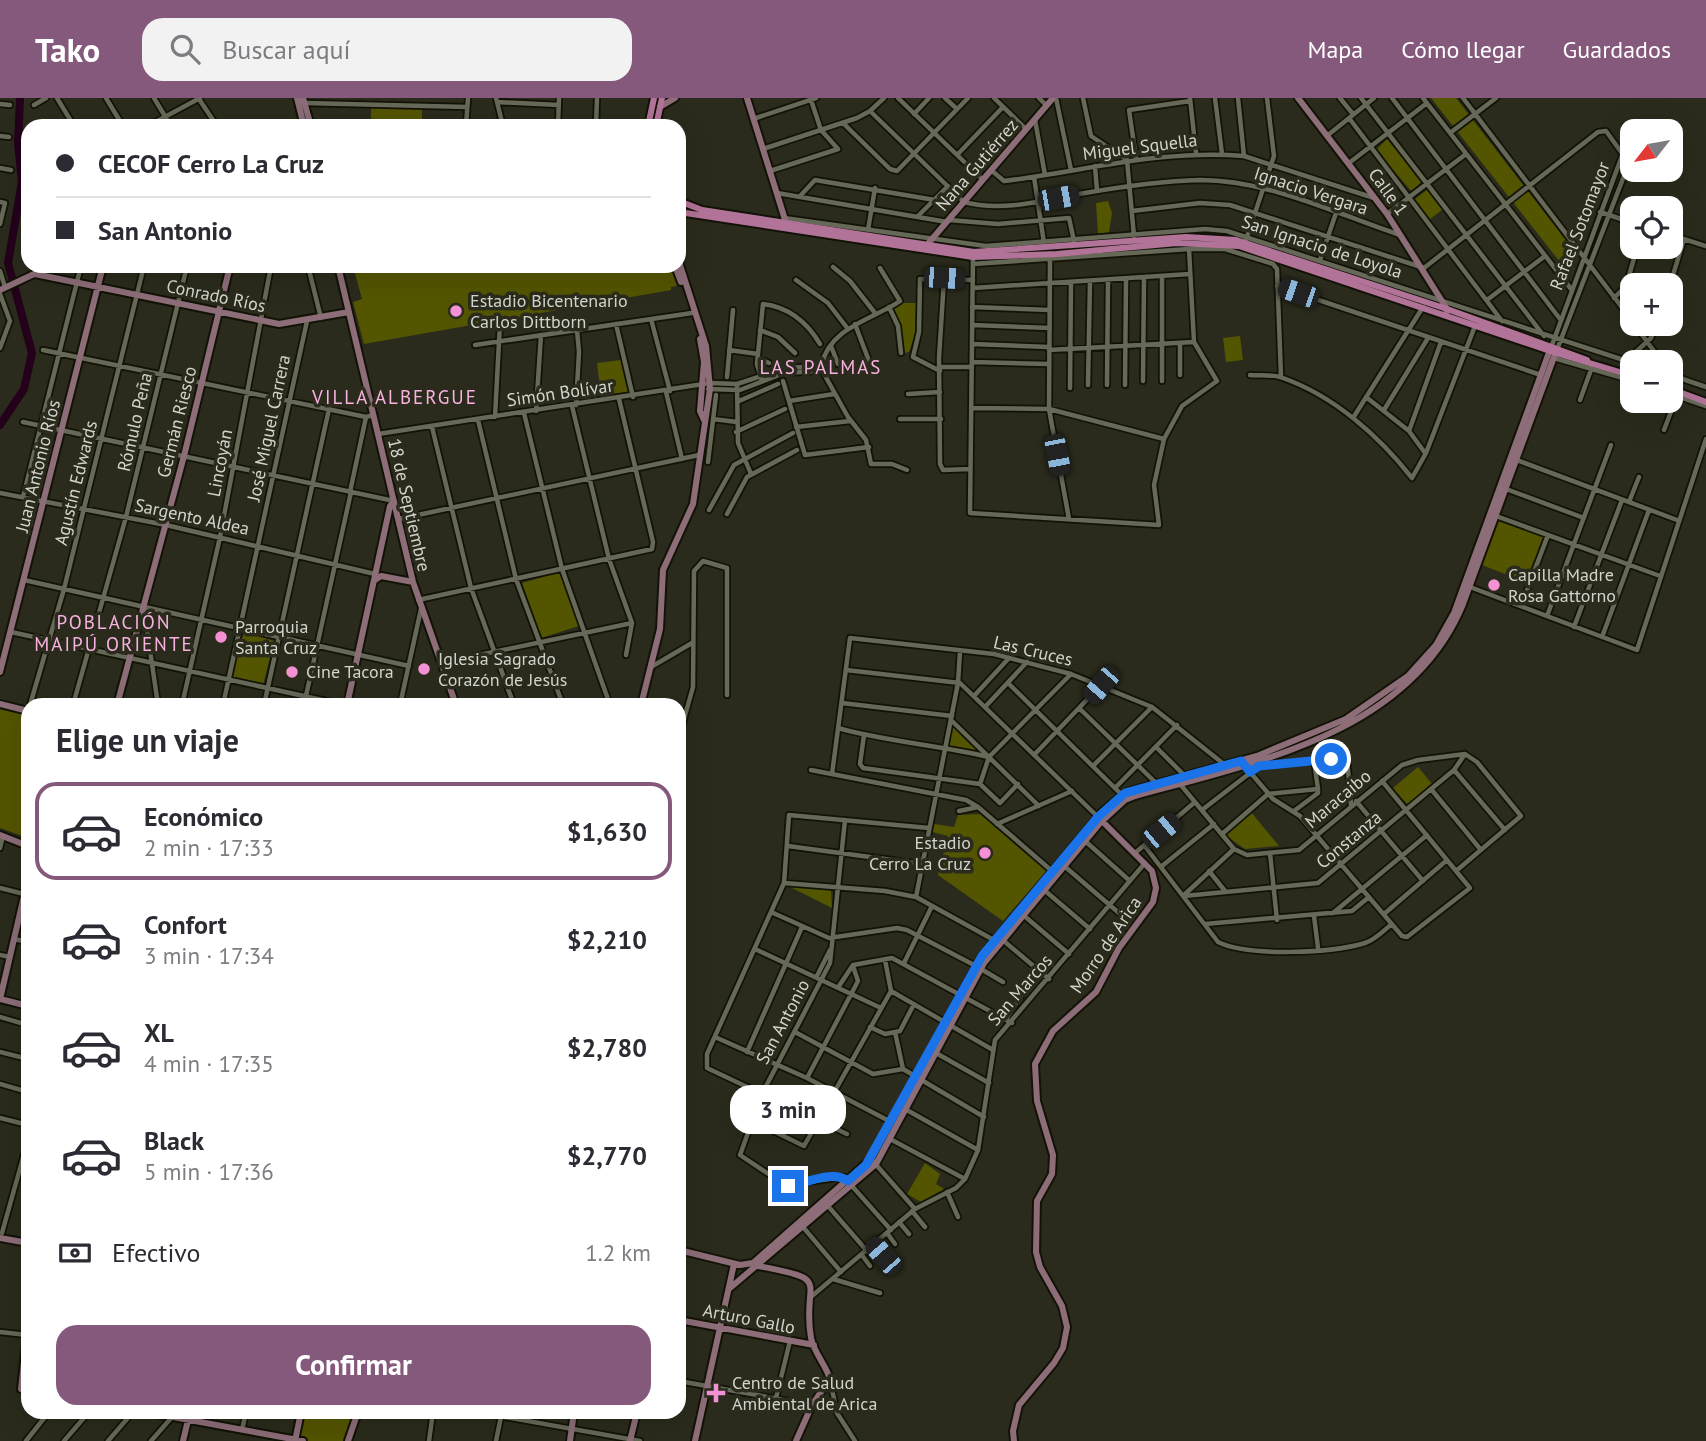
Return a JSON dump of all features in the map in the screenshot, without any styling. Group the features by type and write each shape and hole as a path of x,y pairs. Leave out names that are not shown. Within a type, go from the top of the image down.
{"main road":[{"path":"297,98 302,119"},
{"path":"650,119 654,98"},
{"path":"657,119 662,98"},
{"path":"660,107 675,98"},
{"path":"747,98 786,222"},
{"name":"Nana Gutiérrez","path":"926,246 1054,98"},
{"name":"Calle 1","path":"1298,98 1387,214 1424,268 1447,312"},
{"path":"304,101 309,119"},
{"name":"San Ignacio de Loyola","path":"686,204 702,210 926,246 973,257 1198,237 1245,245 1555,347 1592,364 1620,372"},
{"name":"San Ignacio de Loyola","path":"686,213 786,222"},
{"name":"San Ignacio de Loyola","path":"1245,245 1423,307 1447,312 1475,325 1555,347"},
{"name":"Juan Antonio Ríos","path":"0,672 101,273"},
{"name":"Germán Riesco","path":"119,698 184,456 228,273"},
{"name":"18 de Septiembre","path":"340,273 370,416 378,435 413,582 454,698"},
{"path":"678,273 702,348 708,386"},
{"path":"643,698 660,629 661,578 668,555 691,510 704,419 700,411 708,386 706,346 683,273"},
{"path":"3,289 35,274"},
{"name":"Conrado Ríos","path":"35,274 283,324 349,312"},
{"name":"Rafael Sotomayor","path":"730,1288 873,1162 890,1139 918,1079 978,968 1021,913 1122,795 1156,784 1245,766 1338,729 1397,693 1435,655 1470,587 1506,489 1541,375 1555,347"},
{"name":"Rafael Sotomayor","path":"1461,603 1555,347"},
{"path":"1683,396 1706,403"},
{"path":"348,698 390,506 394,500"},
{"name":"Sargento Aldea","path":"376,577 413,582"},
{"path":"0,705 21,710"},
{"name":"Rafael Sotomayor","path":"1100,819 1128,799 1181,779 1225,765 1245,766"},
{"name":"Morro de Arica","path":"1014,1441 1013,1431 1019,1405 1054,1363 1063,1348 1068,1327 1062,1306 1040,1267 1036,1252 1037,1201 1052,1174 1054,1155 1037,1101 1035,1064 1053,1031 1096,992 1119,948 1153,902 1156,879 1145,863 1100,819"},
{"path":"1,835 21,843"},
{"name":"Rafael Sotomayor","path":"1042,888 1052,871 1062,864"},
{"path":"21,913 0,999 21,1004"},
{"name":"Rafael Sotomayor","path":"873,1162 891,1122 936,1053 948,1024"},
{"name":"Rafael Sotomayor","path":"734,1264 758,1262 828,1206 850,1183"},
{"path":"1,1236 21,1241"},
{"path":"686,1252 734,1264 695,1441"},
{"path":"758,1262 807,1279 812,1296 814,1345 830,1379 812,1405 796,1441"},
{"name":"Arturo Gallo","path":"686,1321 814,1345"},
{"path":"183,1441 188,1419"},
{"path":"200,1419 298,1440 300,1419"},
{"path":"348,1441 356,1419"},
{"path":"570,1441 573,1419"},
{"path":"630,1440 635,1419"}],"street":[{"path":"33,104 46,98"},
{"path":"57,98 70,119"},
{"path":"106,98 119,119"},
{"path":"155,98 166,117"},
{"path":"162,119 200,98 213,119"},
{"path":"427,106 428,98"},
{"path":"466,119 468,98"},
{"path":"596,119 597,98"},
{"path":"763,149 842,123 870,111 884,98"},
{"path":"898,98 983,180"},
{"path":"914,114 929,98"},
{"path":"945,98 957,109"},
{"path":"842,123 890,169 897,172 968,98"},
{"path":"1039,98 1046,105"},
{"path":"1054,98 1071,170"},
{"path":"1083,98 1091,136 1127,160 1134,236"},
{"path":"1215,98 1222,154"},
{"path":"1238,98 1244,156"},
{"path":"1245,245 1272,164 1267,98"},
{"path":"1340,98 1370,146 1502,321"},
{"path":"1361,98 1544,336"},
{"path":"1328,135 1374,98"},
{"path":"1392,98 1560,319"},
{"path":"1464,98 1620,306"},
{"path":"1450,132 1496,98"},
{"path":"753,119 813,99 821,130 838,149 770,171"},
{"path":"998,99 1026,129"},
{"path":"501,119 496,100 559,101 558,119"},
{"path":"1136,158 1129,110 1190,100 1196,153"},
{"path":"1349,163 1407,118 1425,100 1571,289"},
{"path":"304,101 378,101 467,107"},
{"path":"0,104 10,105"},
{"path":"957,155 1003,107"},
{"path":"870,111 964,202"},
{"path":"1035,119 1045,175"},
{"path":"1132,211 1200,203 1230,205 1424,268 1601,131 1609,133 1620,148"},
{"path":"0,136 9,136"},
{"name":"Miguel Squella","path":"991,170 1004,181 1136,158 1196,153 1222,154 1244,156 1272,164 1375,198"},
{"path":"1387,214 1466,154"},
{"name":"Rafael Sotomayor","path":"1555,347 1560,319 1620,160"},
{"path":"1095,166 1097,191"},
{"path":"0,168 12,170"},
{"path":"1034,177 1049,251 1049,410 1069,519"},
{"path":"800,195 815,180 935,200"},
{"name":"Ignacio Vergara","path":"964,202 981,206 1038,201 1097,191 1203,180 1263,189 1402,236"},
{"name":"Rafael Sotomayor","path":"1555,347 1622,182"},
{"path":"919,215 948,186"},
{"path":"868,230 875,188"},
{"path":"777,193 972,224 1070,218 1074,241"},
{"path":"0,224 2,203"},
{"path":"1600,212 1620,219"},
{"path":"1320,260 1336,213"},
{"name":"San Ignacio de Loyola","path":"786,222 868,230 926,246 1049,251 1074,241 1205,229 1245,245 1320,260 1502,321 1544,336 1555,347 1620,376"},
{"path":"1674,273 1684,239 1706,246"},
{"name":"San Ignacio de Loyola","path":"973,257 1049,251 1225,249 1245,245 1276,266 1277,286"},
{"path":"973,257 970,513 1159,525 1154,485 1164,439 1182,406 1217,381 1194,342 1189,249"},
{"path":"1487,300 1545,256"},
{"path":"1614,298 1626,286 1633,259"},
{"path":"833,268 850,281 875,313"},
{"path":"821,368 831,346 848,329 900,301 880,268"},
{"path":"0,271 10,321 0,346"},
{"path":"23,497 79,273"},
{"name":"Agustín Edwards","path":"32,698 64,589 142,273"},
{"name":"Rómulo Peña","path":"76,698 126,517 185,273"},
{"name":"Lincoyán","path":"184,698 220,537 270,273"},
{"path":"310,273 321,318"},
{"path":"973,288 1190,274"},
{"path":"1162,276 1162,380"},
{"path":"1143,381 1144,277"},
{"path":"944,278 940,464 943,470 970,470"},
{"path":"973,280 920,279 919,332 913,356 940,369 972,365 1049,365"},
{"path":"1125,385 1126,279"},
{"path":"796,280 828,303 848,329"},
{"path":"1107,385 1108,280"},
{"path":"1088,385 1090,281"},
{"path":"1070,388 1071,282"},
{"path":"1281,377 1277,286 1541,375"},
{"path":"761,379 758,356 763,304 801,320 821,344"},
{"path":"889,307 898,326 901,352"},
{"path":"972,307 1050,310"},
{"path":"1353,418 1423,307"},
{"path":"727,377 733,310"},
{"path":"475,345 692,313"},
{"path":"651,319 682,459"},
{"name":"José Miguel Carrera","path":"225,698 307,321"},
{"path":"495,417 500,323"},
{"path":"616,324 633,397"},
{"path":"855,324 869,361"},
{"path":"972,325 1050,328"},
{"path":"1250,375 1281,377 1353,418 1392,452 1412,478 1416,476 1426,453 1475,325"},
{"path":"576,330 579,355 574,405 609,559 632,622 626,655"},
{"path":"760,330 778,337 795,353"},
{"path":"536,411 541,335"},
{"path":"1643,336 1653,350"},
{"path":"1638,350 1650,336"},
{"path":"1384,411 1428,338"},
{"path":"972,344 1070,349 1194,342"},
{"path":"1409,431 1441,342"},
{"path":"1180,343 1180,374"},
{"path":"831,346 838,364"},
{"name":"San Ignacio de Loyola","path":"1555,347 1620,360"},
{"path":"43,350 370,416 350,492 306,697"},
{"path":"729,350 758,356 769,363"},
{"path":"1580,400 1592,364"},
{"path":"708,386 740,390 786,368 821,368"},
{"path":"821,368 850,421 861,431 869,447 871,464 892,464 907,470"},
{"path":"708,386 761,379"},
{"path":"1683,379 1706,387"},
{"path":"739,401 781,383 805,455 869,447"},
{"path":"737,384 740,390 736,432 742,458 751,474"},
{"name":"Simón Bolívar","path":"378,435 708,386"},
{"path":"908,394 940,392"},
{"path":"789,401 834,394"},
{"path":"708,462 716,396"},
{"path":"1366,397 1409,431 1426,453"},
{"path":"418,600 652,549 653,542 619,399"},
{"path":"971,408 1049,410 1164,439"},
{"path":"265,698 329,409"},
{"path":"736,432 785,409"},
{"path":"524,413 562,569 608,698"},
{"path":"1664,430 1668,413"},
{"path":"713,419 737,422"},
{"path":"900,419 941,419"},
{"path":"478,420 516,579 560,698"},
{"path":"796,427 850,421"},
{"path":"23,422 394,500"},
{"path":"432,426 471,589 511,698"},
{"path":"709,510 726,475 742,458 793,433"},
{"path":"1470,587 1637,650 1706,439"},
{"path":"1547,616 1611,445"},
{"path":"727,514 739,488 751,474 797,450"},
{"path":"399,519 699,455"},
{"path":"1514,459 1678,520"},
{"path":"1629,502 1639,477"},
{"path":"1506,489 1584,518"},
{"name":"Sargento Aldea","path":"0,493 220,537 376,577"},
{"path":"1574,627 1622,499"},
{"path":"1602,637 1649,510"},
{"path":"1496,516 1660,576"},
{"path":"1521,606 1548,535"},
{"path":"686,714 694,687 694,571 703,561 727,568 727,695"},
{"path":"24,580 409,666"},
{"path":"144,607 157,698"},
{"path":"402,698 421,609"},
{"path":"441,663 632,622"},
{"path":"11,632 311,698"},
{"name":"Las Cruces","path":"846,670 850,638 1028,662 1071,674 1152,707 1225,765"},
{"path":"651,667 692,643"},
{"path":"916,897 952,718 960,651"},
{"path":"974,696 1009,658"},
{"path":"985,707 1028,662"},
{"path":"832,774 846,670 958,683 1100,819"},
{"path":"980,784 989,757 1071,674"},
{"path":"1008,683 1122,795"},
{"path":"1034,755 1101,685"},
{"path":"842,702 952,718 1039,806"},
{"path":"1093,766 1152,707"},
{"path":"1080,709 1156,784"},
{"path":"1115,788 1178,725"},
{"path":"838,728 864,736 945,746 989,757"},
{"path":"864,736 859,764 863,768 980,784 1002,803 1018,783"},
{"path":"1156,747 1195,802 1234,849 1184,896"},
{"path":"1456,871 1521,816 1477,762 1465,754"},
{"name":"Constanza","path":"1184,896 1318,883 1454,770 1465,754"},
{"name":"Maracaibo","path":"1234,849 1247,855 1299,850 1402,765 1418,760 1465,754"},
{"path":"1202,810 1245,766 1347,758 1351,806"},
{"path":"1294,811 1318,793 1314,761"},
{"path":"1245,766 1268,794 1294,811 1392,924 1407,937 1470,888 1382,781"},
{"path":"811,770 966,800 978,807 1052,871"},
{"path":"1454,770 1505,830"},
{"path":"1222,834 1268,794 1318,789"},
{"path":"1431,789 1481,850"},
{"path":"997,824 1072,791"},
{"path":"1356,801 1423,881"},
{"path":"1135,853 1195,802"},
{"path":"959,811 978,807"},
{"path":"847,1134 706,1067 708,1051 784,883 789,815 929,828"},
{"name":"San Antonio","path":"845,820 832,946 795,1032 762,1094 740,1151 742,1157 785,1185 838,1177 850,1183"},
{"path":"1162,866 1214,824"},
{"path":"0,848 1,835"},
{"path":"1331,915 1427,835"},
{"path":"1083,839 1130,881"},
{"path":"1144,845 1218,942 1232,948 1261,952 1368,942 1392,924"},
{"path":"788,846 922,864"},
{"path":"1270,853 1277,920"},
{"path":"1384,914 1447,860"},
{"name":"San Marcos","path":"965,1180 978,1150 995,1040 1145,863"},
{"path":"1062,864 1126,919"},
{"path":"1209,871 1226,892"},
{"path":"784,883 916,897 999,940 1049,979"},
{"path":"0,888 21,893"},
{"path":"1042,888 1090,929"},
{"path":"1204,924 1331,915 1352,911 1369,897"},
{"path":"904,963 932,906"},
{"path":"771,912 832,938 897,928 918,935 1003,982"},
{"path":"1021,913 1069,954"},
{"path":"1314,916 1318,948"},
{"path":"747,1052 802,927"},
{"path":"14,939 21,941"},
{"path":"755,949 820,977 881,1008"},
{"path":"0,955 10,957"},
{"path":"839,986 853,965 892,958 1012,1023"},
{"path":"769,1096 761,1118 763,1126 804,1146 891,991 884,960"},
{"path":"807,1078 858,981 853,965"},
{"name":"San Marcos","path":"1006,1019 1038,970"},
{"path":"891,991 993,1049"},
{"path":"870,1027 885,1034 900,1031 914,1004"},
{"path":"0,1017 21,1023"},
{"path":"795,1032 874,1074 902,1069 984,1117"},
{"path":"895,1032 902,1069"},
{"path":"715,1037 834,1091 891,1122"},
{"path":"0,1052 21,1057"},
{"path":"936,1053 989,1083"},
{"path":"0,1084 21,1090"},
{"path":"905,1109 978,1150"},
{"path":"0,1118 21,1123"},
{"path":"812,1296 913,1210 965,1180 890,1139"},
{"path":"873,1162 925,1227"},
{"path":"1,1236 21,1165"},
{"path":"850,1183 889,1232 895,1244"},
{"path":"947,1192 958,1217"},
{"path":"828,1206 867,1251"},
{"path":"899,1222 909,1234"},
{"path":"803,1227 841,1272"},
{"path":"874,1245 883,1256"},
{"path":"862,1255 870,1266"},
{"path":"832,1279 880,1293"},
{"path":"0,1332 21,1335"},
{"path":"776,1398 790,1341"},
{"path":"830,1379 837,1413 852,1439"},
{"path":"686,1382 812,1405"},
{"path":"26,1441 43,1419"},
{"path":"64,1441 83,1419"},
{"path":"108,1441 127,1419"},
{"path":"152,1441 170,1419"},
{"path":"242,1430 244,1419"},
{"path":"429,1441 432,1419"},
{"path":"496,1441 501,1419"},
{"path":"525,1419 640,1441"}],"shaded area":[{"path":"1431,98 1456,98 1578,256 1571,276"},
{"path":"371,107 422,108 422,119 371,119"},
{"path":"1387,139 1422,181 1412,192 1376,150"},
{"path":"1428,189 1443,209 1429,220 1414,200"},
{"path":"1108,201 1112,213 1109,232 1098,234 1096,203"},
{"name":"Estadio Bicentenario Carlos Dittborn","path":"355,273 673,273 677,286 671,287 671,290 364,344 353,302 362,299"},
{"path":"903,303 918,303 915,335 909,352 905,353 893,307"},
{"path":"1240,336 1243,360 1226,362 1223,338"},
{"path":"621,360 630,392 601,395 597,363"},
{"path":"1499,518 1545,536 1528,583 1482,565"},
{"path":"557,573 562,575 579,626 541,638 522,583"},
{"path":"244,632 274,641 263,685 234,678 232,674"},
{"path":"0,706 21,710 21,836 0,828"},
{"path":"952,723 983,753 948,745"},
{"path":"1418,767 1433,785 1408,805 1393,788"},
{"path":"1251,812 1279,846 1245,849 1225,835"},
{"name":"Estadio Cerro La Cruz","path":"981,814 1047,870 1003,921 938,875 948,836 932,832 934,824 954,827 958,815"},
{"path":"788,886 831,889 832,908"},
{"path":"925,1163 940,1174 936,1184 944,1189 921,1202 907,1194"},
{"path":"303,1419 352,1419 344,1441 298,1441"}],"waterway":[{"path":"20,98 18,143 21,172"},
{"path":"0,425 24,389 32,353 8,263 21,188"}],"place":[{"name":"Estadio Bicentenario Carlos Dittborn","path":"456,311"},
{"name":"Capilla Madre Rosa Gattorno","path":"1494,585"},
{"name":"Parroquia Santa Cruz","path":"221,637"},
{"name":"Iglesia Sagrado Corazón de Jesús","path":"424,669"},
{"name":"Cine Tacora","path":"292,672"},
{"name":"Estadio Cerro La Cruz","path":"985,853"},
{"name":"Centro de Salud Ambiental de Arica","path":"716,1393"}],"district":[{"name":"LAS PALMAS","path":"821,367"},
{"name":"VILLA ALBERGUE","path":"395,397"},
{"name":"POBLACIÓN MAIPÚ ORIENTE","path":"114,633"}],"route":[{"path":"788,1186 827,1177 843,1177 848,1181 866,1165 982,956 1098,817 1122,795 1241,761 1250,772 1259,766 1331,759"}]}
